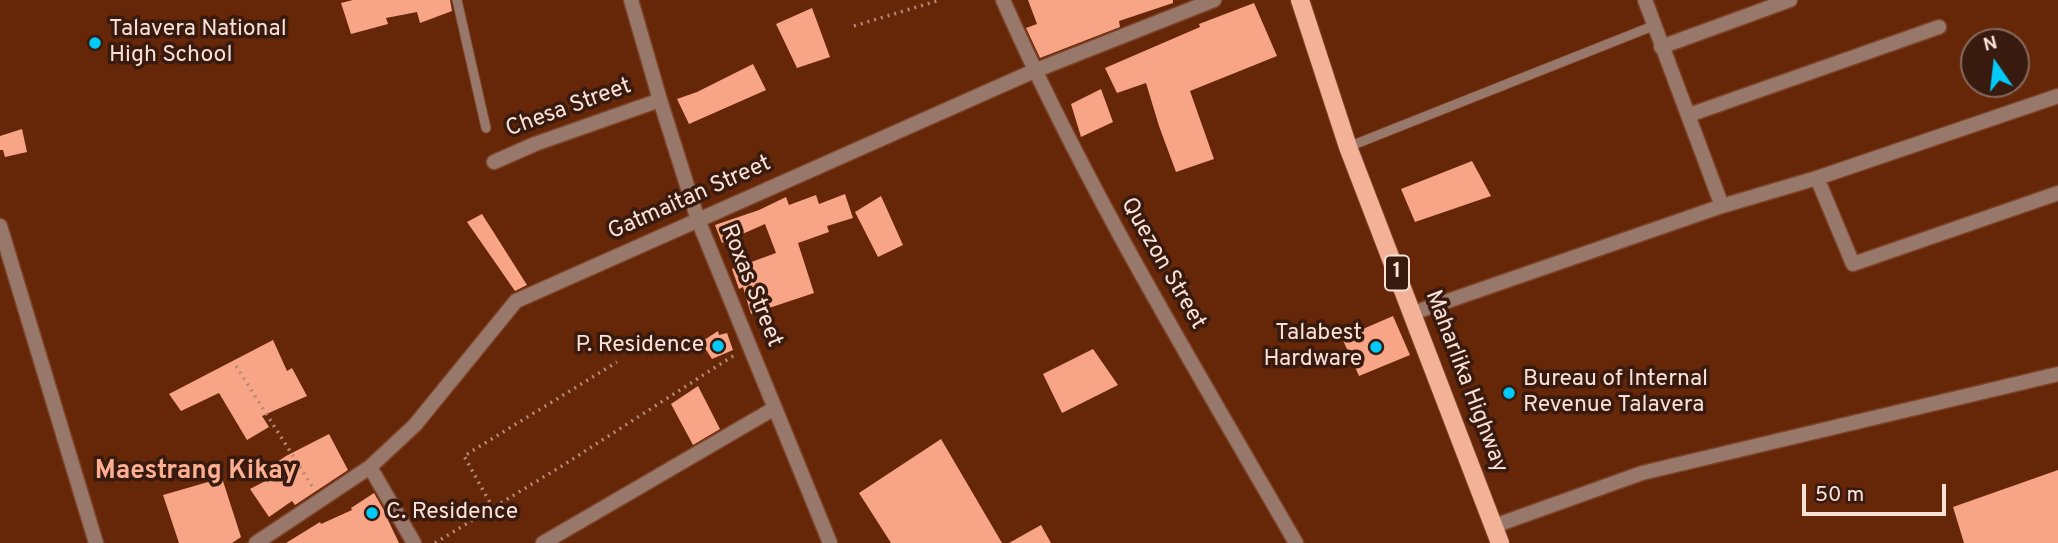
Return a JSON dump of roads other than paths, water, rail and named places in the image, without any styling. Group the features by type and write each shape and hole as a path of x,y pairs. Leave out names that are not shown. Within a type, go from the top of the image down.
{"main road":[{"name":"Maharlika Highway","path":"1300,0 1349,146 1497,535"}],"street":[{"name":"Roxas Street","path":"631,0 698,220 830,543"},
{"name":"Quezon Street","path":"1003,0 1034,71 1105,210 1296,543"},
{"name":"Gatmaitan Street","path":"256,543 370,467 415,425 516,301 1034,71 1214,0"},
{"path":"1645,0 1721,206"},
{"path":"1661,47 1790,0"},
{"path":"1689,115 1939,27"},
{"path":"1413,313 1721,206 1817,178 2058,96"},
{"name":"Chesa Street","path":"494,162 535,144 660,100"},
{"path":"1817,178 1853,264 2058,193"},
{"path":"0,226 96,543"},
{"path":"1497,535 1642,473 2058,374"},
{"path":"543,543 775,408"},
{"path":"370,467 414,543"}],"lane":[{"path":"457,0 486,128"},
{"path":"1349,146 1653,26"}],"place":[{"name":"Talavera National High School","path":"95,43"},
{"name":"P. Residence","path":"718,346"},
{"name":"Talabest Hardware","path":"1376,347"},
{"name":"Bureau of Internal Revenue Talavera","path":"1509,393"},
{"name":"C. Residence","path":"372,513"}],"district":[{"name":"Maestrang Kikay","path":"196,473"}]}
